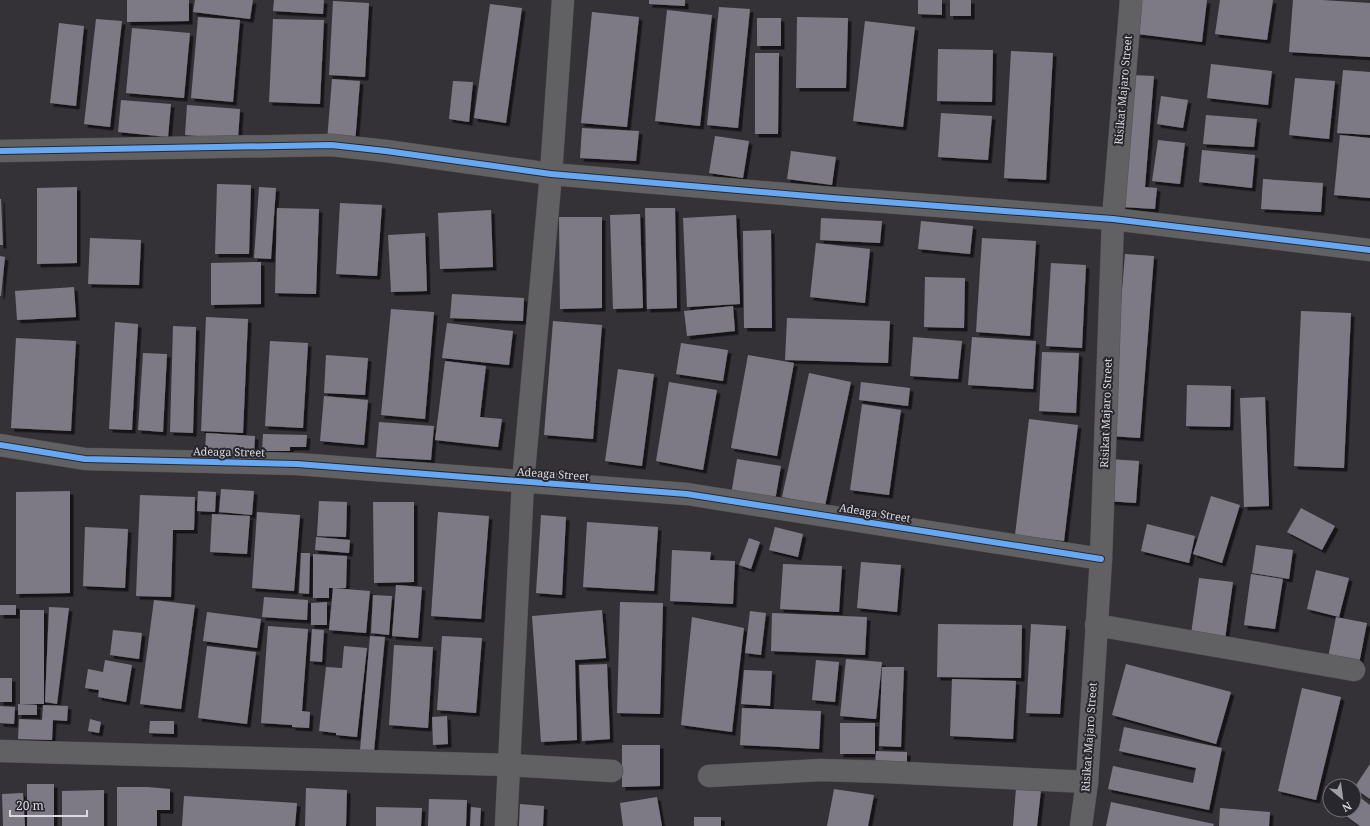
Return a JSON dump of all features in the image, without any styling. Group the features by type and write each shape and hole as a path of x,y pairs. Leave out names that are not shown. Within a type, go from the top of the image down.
{"street":[{"path":"506,826 523,482 550,174 563,0"},
{"name":"Risikat Majaro Street","path":"1081,826 1087,782 1101,559 1113,219 1131,0"},
{"path":"0,151 331,145 386,151 550,174 832,198 1113,219 1370,250"},
{"name":"Adeaga Street","path":"0,445 86,460 297,464 687,494 1101,559"},
{"path":"1096,625 1354,670"},
{"path":"0,751 509,765 612,771"},
{"path":"709,776 828,771 886,772 1087,782"}],"building":[{"path":"127,0 189,0 189,21 127,22"},
{"path":"195,0 253,0 250,19 193,12"},
{"path":"274,0 324,0 323,14 273,11"},
{"path":"649,0 685,0 685,6 649,4"},
{"path":"918,0 942,0 942,15 918,14"},
{"path":"950,0 971,0 971,16 950,16"},
{"path":"1142,0 1207,0 1202,42 1137,34"},
{"path":"1220,0 1273,0 1267,40 1215,34"},
{"path":"1293,0 1370,3 1370,57 1289,52"},
{"path":"333,1 369,3 365,77 329,75"},
{"path":"490,4 522,8 506,123 474,118"},
{"path":"719,7 750,9 738,128 707,125"},
{"path":"667,10 712,15 700,126 655,121"},
{"path":"592,12 639,17 627,127 581,123"},
{"path":"198,17 240,20 233,102 191,98"},
{"path":"797,17 848,18 846,88 796,88"},
{"path":"757,18 781,18 781,46 757,46"},
{"path":"96,19 122,21 110,127 84,124"},
{"path":"273,19 324,20 320,104 269,102"},
{"path":"865,21 915,27 903,127 853,121"},
{"path":"59,23 84,26 76,106 50,103"},
{"path":"132,28 190,33 184,98 126,93"},
{"path":"938,49 993,50 992,102 937,101"},
{"path":"1011,51 1053,53 1046,180 1004,178"},
{"path":"755,53 779,53 778,134 755,134"},
{"path":"1211,64 1272,71 1268,105 1207,98"},
{"path":"1343,70 1370,72 1370,135 1337,133"},
{"path":"1132,75 1154,76 1145,187 1157,188 1155,209 1121,207"},
{"path":"1295,78 1335,81 1329,139 1289,135"},
{"path":"332,79 360,81 355,143 327,141"},
{"path":"453,81 473,82 469,122 449,119"},
{"path":"1161,96 1188,100 1183,128 1157,124"},
{"path":"121,100 171,104 168,137 118,132"},
{"path":"187,105 240,109 238,139 185,135"},
{"path":"941,113 992,116 988,160 938,157"},
{"path":"1206,115 1257,119 1254,147 1203,144"},
{"path":"582,128 639,131 636,161 580,158"},
{"path":"1340,135 1370,138 1370,198 1334,195"},
{"path":"715,136 749,141 743,178 709,173"},
{"path":"1158,140 1185,143 1180,184 1152,181"},
{"path":"1202,150 1255,155 1252,188 1199,182"},
{"path":"791,151 836,157 832,185 787,179"},
{"path":"1263,179 1323,183 1321,212 1261,209"},
{"path":"217,184 251,185 249,254 215,254"},
{"path":"77,187 77,263 37,264 37,188"},
{"path":"259,187 276,188 271,259 254,258"},
{"path":"1,199 3,245 0,245"},
{"path":"340,203 382,205 377,276 336,274"},
{"path":"277,208 319,209 316,294 275,293"},
{"path":"645,208 675,208 677,308 647,309"},
{"path":"491,210 493,267 440,269 438,213"},
{"path":"640,214 643,308 613,309 610,215"},
{"path":"736,215 740,304 687,307 683,218"},
{"path":"559,217 602,217 602,308 560,309"},
{"path":"821,218 882,221 880,243 820,240"},
{"path":"921,221 973,226 970,254 918,249"},
{"path":"771,230 772,328 744,328 743,231"},
{"path":"425,233 427,291 391,292 388,235"},
{"path":"90,238 141,240 139,285 88,284"},
{"path":"982,238 1036,241 1030,336 976,332"},
{"path":"816,243 870,249 865,303 810,297"},
{"path":"1125,254 1154,256 1140,438 1110,436"},
{"path":"0,256 5,257 1,296 0,296"},
{"path":"261,262 261,304 211,305 211,263"},
{"path":"1051,263 1086,265 1082,348 1046,346"},
{"path":"925,277 965,278 964,328 924,327"},
{"path":"74,287 76,317 17,320 15,291"},
{"path":"452,294 524,298 523,321 450,318"},
{"path":"733,306 735,331 687,336 684,311"},
{"path":"391,309 434,312 425,419 381,415"},
{"path":"1301,311 1351,313 1344,468 1294,466"},
{"path":"206,317 248,319 243,433 201,431"},
{"path":"787,318 890,321 888,363 785,360"},
{"path":"553,321 602,325 593,439 544,435"},
{"path":"115,322 138,324 132,430 109,429"},
{"path":"447,323 513,331 509,365 442,358"},
{"path":"173,326 196,327 193,433 170,432"},
{"path":"913,337 962,341 958,379 910,376"},
{"path":"972,337 1036,341 1033,389 968,385"},
{"path":"16,338 76,341 71,431 11,428"},
{"path":"270,341 308,343 303,428 265,426"},
{"path":"681,343 728,350 723,381 676,374"},
{"path":"1042,352 1079,353 1076,413 1039,411"},
{"path":"143,353 167,354 163,432 138,430"},
{"path":"326,355 368,358 365,395 324,393"},
{"path":"748,355 794,363 777,456 731,448"},
{"path":"445,361 486,366 480,417 502,419 498,447 435,440"},
{"path":"618,369 654,374 642,466 605,461"},
{"path":"809,373 851,382 825,506 782,497"},
{"path":"669,382 717,390 703,470 656,461"},
{"path":"861,382 910,388 908,406 859,400"},
{"path":"1187,385 1231,386 1230,427 1186,426"},
{"path":"324,396 368,400 364,445 320,441"},
{"path":"1265,397 1269,506 1244,507 1240,398"},
{"path":"862,404 901,410 889,495 850,490"},
{"path":"1029,419 1078,425 1064,541 1015,535"},
{"path":"379,422 434,426 431,460 376,457"},
{"path":"206,433 255,436 254,455 205,452"},
{"path":"263,434 307,435 306,447 290,447 290,451 262,451"},
{"path":"737,459 781,466 775,501 731,495"},
{"path":"1109,459 1139,461 1136,503 1106,501"},
{"path":"221,489 254,491 252,515 219,512"},
{"path":"70,491 70,593 16,594 16,492"},
{"path":"198,491 216,492 215,512 197,511"},
{"path":"140,495 195,497 194,530 173,530 171,597 136,596"},
{"path":"1211,496 1240,505 1222,563 1193,554"},
{"path":"319,501 347,502 346,537 317,536"},
{"path":"373,502 414,502 414,582 374,583"},
{"path":"1301,508 1335,526 1322,550 1287,532"},
{"path":"257,512 300,515 294,591 252,588"},
{"path":"438,512 489,516 481,619 431,616"},
{"path":"212,514 250,516 247,554 210,552"},
{"path":"541,515 566,517 562,595 536,593"},
{"path":"587,522 658,527 654,591 583,587"},
{"path":"1147,524 1195,536 1189,563 1141,551"},
{"path":"85,527 128,529 125,588 83,586"},
{"path":"775,527 803,534 798,557 769,550"},
{"path":"316,537 350,540 349,553 315,550"},
{"path":"749,538 760,542 751,569 739,565"},
{"path":"1256,545 1293,550 1289,579 1252,573"},
{"path":"672,550 711,552 710,560 735,561 733,604 670,601"},
{"path":"301,553 310,553 309,594 299,593"},
{"path":"313,554 347,556 346,588 329,588 329,598 313,598"},
{"path":"861,562 901,565 897,612 857,608"},
{"path":"783,564 842,566 839,612 780,609"},
{"path":"1316,570 1349,578 1339,617 1307,609"},
{"path":"1251,574 1283,579 1275,629 1244,625"},
{"path":"1199,578 1233,582 1225,639 1191,634"},
{"path":"396,585 422,587 418,638 392,636"},
{"path":"333,588 370,591 366,633 329,630"},
{"path":"373,595 392,596 389,635 371,633"},
{"path":"264,597 308,600 307,620 262,617"},
{"path":"154,600 195,605 181,709 140,704"},
{"path":"327,602 327,625 311,625 311,603"},
{"path":"620,602 663,603 660,714 617,713"},
{"path":"0,605 16,605 16,615 0,615"},
{"path":"49,607 69,608 57,704 45,702"},
{"path":"20,610 44,610 44,704 20,704"},
{"path":"602,610 606,658 575,660 577,740 541,742 532,616"},
{"path":"750,611 766,613 761,655 745,653"},
{"path":"207,612 261,619 257,648 203,641"},
{"path":"772,613 867,617 865,655 771,651"},
{"path":"692,617 744,628 732,732 681,725"},
{"path":"1336,617 1367,623 1358,669 1327,663"},
{"path":"938,624 1022,625 1021,678 937,677"},
{"path":"1031,624 1066,626 1060,714 1026,713"},
{"path":"268,626 308,629 302,711 310,712 309,728 292,727 292,725 261,723"},
{"path":"312,629 324,630 322,662 310,661"},
{"path":"113,630 142,633 139,659 110,655"},
{"path":"370,636 385,637 374,751 360,750"},
{"path":"442,636 482,638 476,713 437,710"},
{"path":"394,645 433,647 428,728 389,725"},
{"path":"207,646 256,652 247,724 198,718"},
{"path":"344,646 367,648 357,737 336,735 336,733 319,731 326,667 342,668"},
{"path":"846,659 882,662 876,719 840,716"},
{"path":"105,660 132,665 126,702 98,697 99,690 85,688 88,669 103,672"},
{"path":"816,660 839,662 835,702 812,700"},
{"path":"607,664 610,739 582,741 579,665"},
{"path":"1126,664 1231,692 1216,744 1112,715"},
{"path":"882,667 904,667 901,747 879,746"},
{"path":"744,670 772,671 770,706 741,704"},
{"path":"0,678 12,678 12,702 0,702"},
{"path":"952,679 1016,681 1013,739 950,736"},
{"path":"1302,688 1341,697 1316,800 1278,791"},
{"path":"18,704 37,705 37,715 18,715"},
{"path":"43,705 68,706 67,721 53,720 52,740 18,739 19,719 42,720"},
{"path":"0,706 15,707 14,724 0,723"},
{"path":"742,708 821,711 819,749 740,745"},
{"path":"447,716 448,744 433,745 432,717"},
{"path":"90,719 101,722 99,733 88,731"},
{"path":"150,721 174,721 174,734 149,733"},
{"path":"840,723 875,723 875,754 840,754"},
{"path":"1124,727 1222,748 1209,810 1108,789 1113,766 1193,783 1196,768 1119,751"},
{"path":"622,745 660,745 660,786 622,787"},
{"path":"876,751 907,752 907,767 875,766"},
{"path":"1370,764 1370,799 1362,794 1362,778 1361,778"},
{"path":"27,784 54,784 54,826 27,826"},
{"path":"117,787 170,789 170,810 157,810 157,826 117,826"},
{"path":"306,788 347,790 346,826 305,826"},
{"path":"1016,788 1041,790 1037,826 1013,826"},
{"path":"834,789 874,795 868,826 827,826"},
{"path":"104,790 104,826 62,826 62,791"},
{"path":"23,793 25,826 3,826 2,794"},
{"path":"184,796 297,803 295,826 182,826"},
{"path":"657,797 662,826 623,826 620,803"},
{"path":"429,799 467,800 466,826 428,826"},
{"path":"1362,799 1370,805 1370,826 1360,826 1349,818 1362,818"},
{"path":"1111,802 1214,824 1213,826 1106,826"},
{"path":"520,804 544,806 543,826 519,826"},
{"path":"376,807 422,808 421,826 376,826"},
{"path":"471,807 481,808 480,826 470,826"},
{"path":"1220,808 1270,812 1269,826 1219,826"},
{"path":"694,817 721,817 721,826 694,826"}],"cycle path":[{"path":"0,151 331,145 386,151 551,174 832,198 1113,219 1370,250"},
{"path":"0,445 85,459 297,464 687,494 1101,559"}]}
